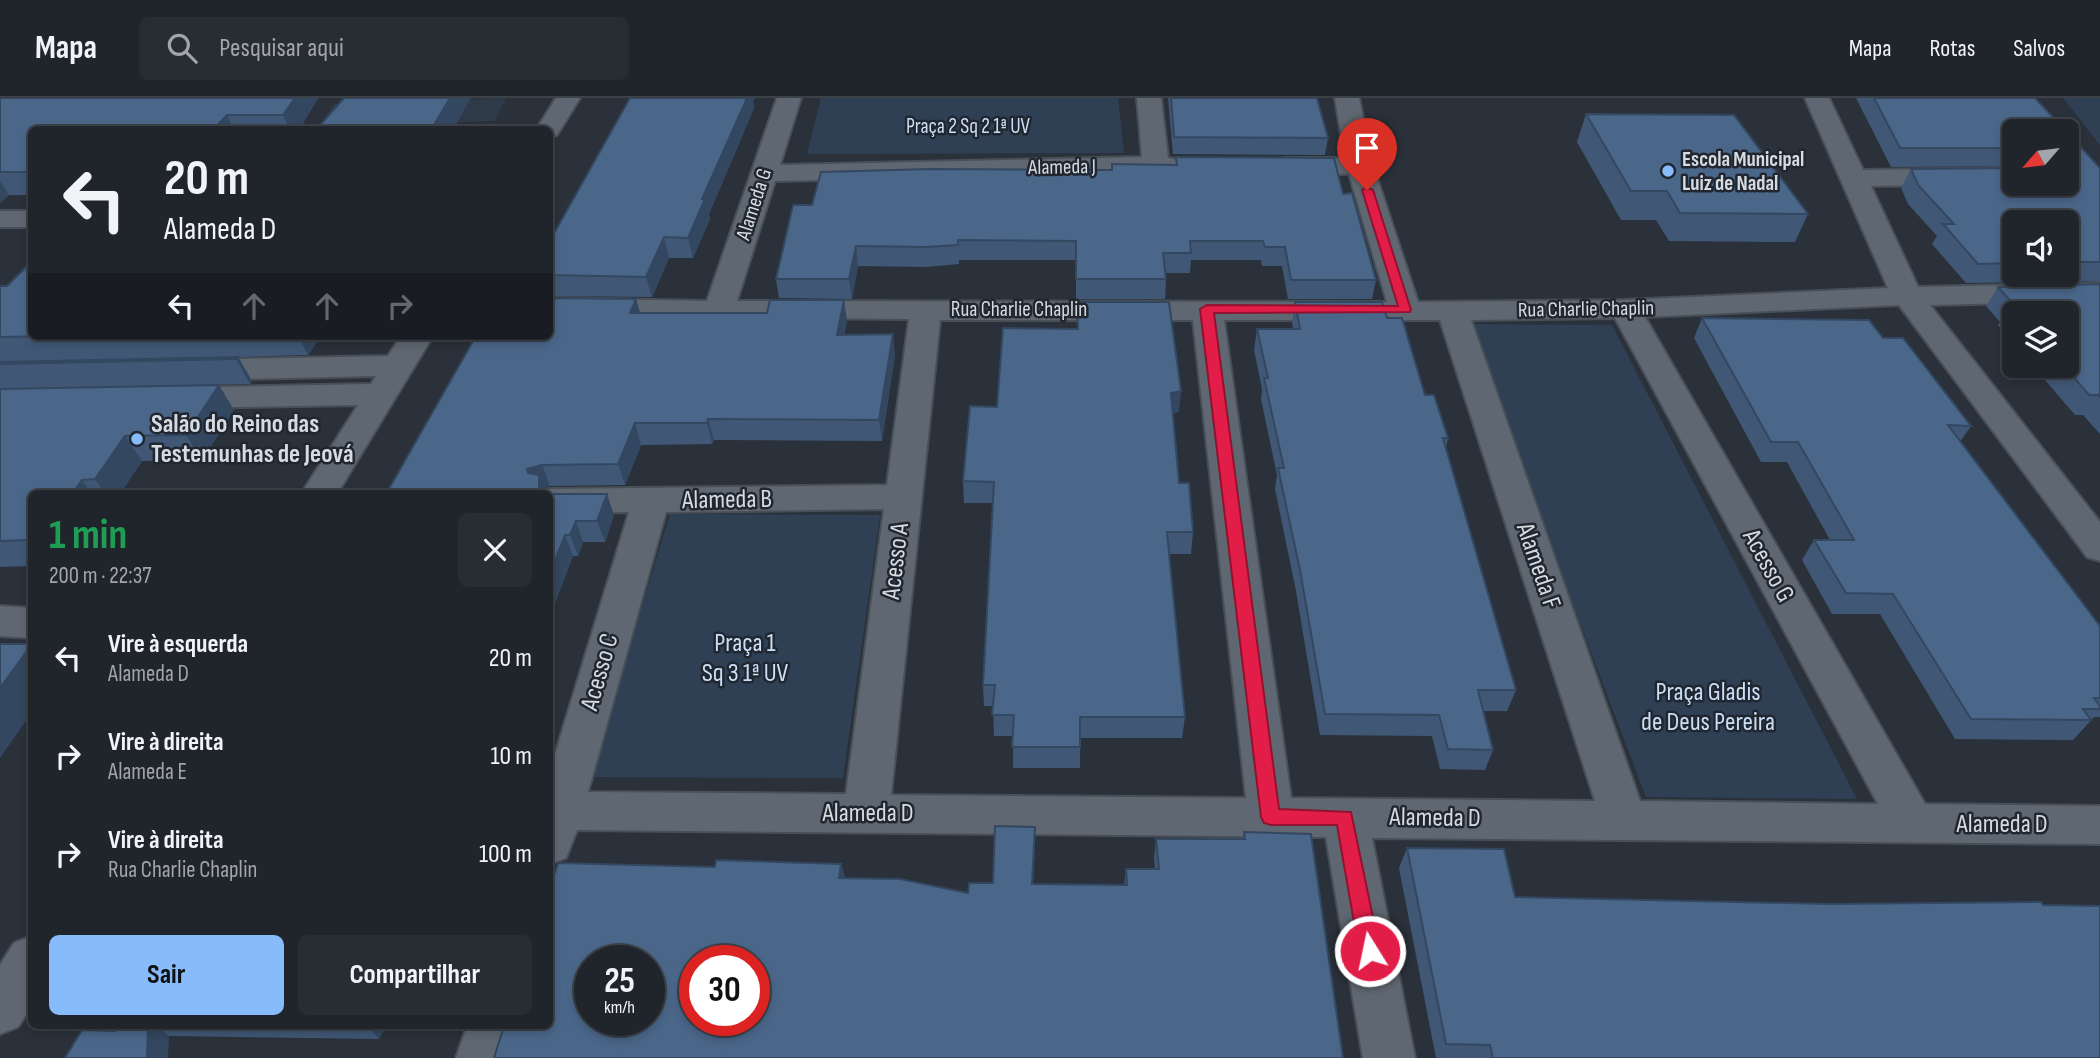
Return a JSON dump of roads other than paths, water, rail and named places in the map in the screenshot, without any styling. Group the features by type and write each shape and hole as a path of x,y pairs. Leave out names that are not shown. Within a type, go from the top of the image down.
{"street":[{"path":"550,126 568,98"},
{"name":"Alameda G","path":"719,310 789,98"},
{"path":"1149,98 1156,165"},
{"path":"1347,98 1360,166 1405,310"},
{"path":"1817,98 1908,296 2100,548"},
{"name":"Alameda J","path":"764,173 1184,165"},
{"path":"1265,166 1360,166"},
{"path":"1855,178 2002,176"},
{"path":"0,219 28,219"},
{"name":"Rua Charlie Chaplin","path":"553,307 719,310 1452,311 1625,309 1908,296 2100,292"},
{"name":"Acesso A","path":"866,813 926,309"},
{"path":"1207,309 1271,817"},
{"name":"Acesso G","path":"1625,309 1912,823"},
{"name":"Alameda F","path":"1452,311 1624,820"},
{"path":"320,490 414,340"},
{"path":"164,371 389,380"},
{"path":"137,399 389,380"},
{"name":"Alameda B","path":"553,501 904,496"},
{"name":"Acesso C","path":"555,828 651,501"},
{"path":"0,621 28,622"},
{"name":"Alameda D","path":"555,828 866,813 2100,825"},
{"path":"1345,817 1390,1058"},
{"path":"482,1058 491,1029"}],"place":[{"name":"Escola Municipal Luiz de Nadal","path":"1668,171"},
{"name":"Salão do Reino das Testemunhas de Jeová","path":"137,439"}],"park label":[{"name":"Praça 2 Sq 2 1ª UV","path":"968,126"},
{"name":"Praça 1 Sq 3 1ª UV","path":"745,658"},
{"name":"Praça Gladis de Deus Pereira","path":"1708,707"}]}
